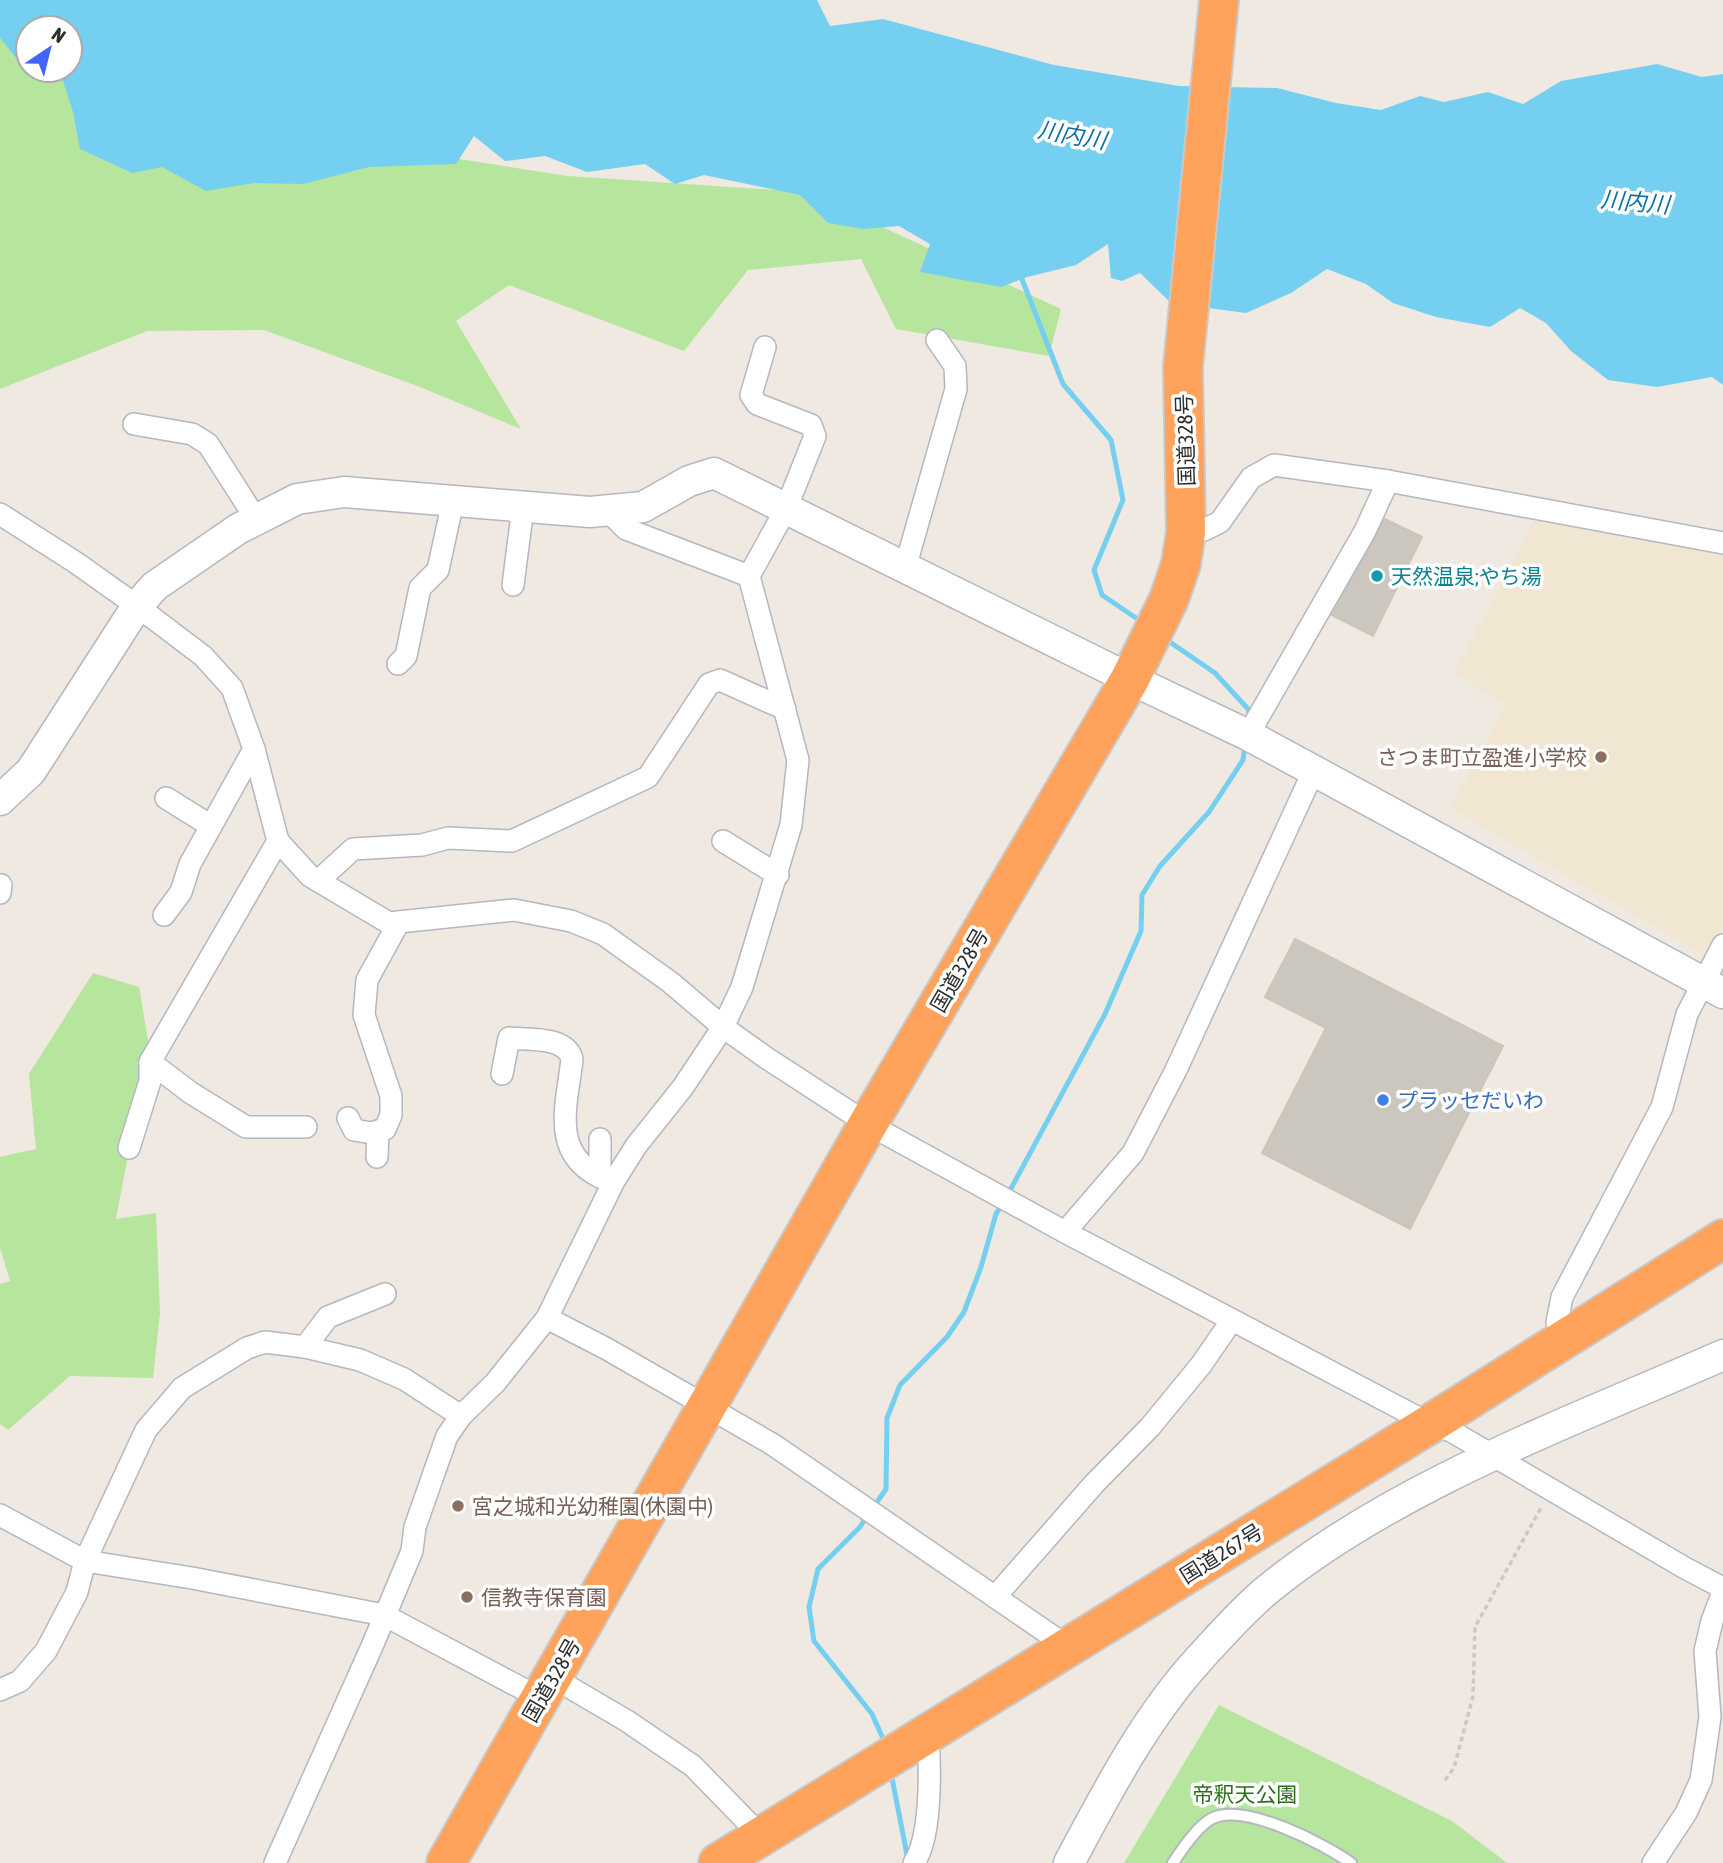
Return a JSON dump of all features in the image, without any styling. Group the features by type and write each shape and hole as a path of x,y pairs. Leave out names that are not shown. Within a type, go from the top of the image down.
{"highway":[{"name":"国道328号","path":"446,1863 868,1124 1130,679 1169,599 1181,564 1186,532 1183,367 1186,317 1219,0"},
{"name":"国道267号","path":"718,1863 1430,1424 1723,1239"}],"street":[{"path":"905,568 956,389 955,366 937,340"},
{"path":"275,1863 412,1551 415,1527 447,1436 461,1416 495,1383 547,1318 607,1179 683,1087 723,1027 751,964 791,825 798,760 749,576 786,509 815,436 811,425 757,404 751,395 765,347"},
{"path":"134,424 192,434 208,444 256,519"},
{"path":"1186,532 1204,530 1220,522 1251,478 1274,466 1388,481 1723,543"},
{"path":"0,800 31,771 137,606 155,586 238,528 297,499 344,492 590,512 643,506 689,481 714,473 1248,735 1713,988"},
{"path":"1248,735 1365,531 1388,481"},
{"path":"398,664 406,656 420,588 438,570 453,501"},
{"path":"513,585 523,507"},
{"path":"607,510 626,529 749,576"},
{"path":"3,522 137,606 203,656 232,688 254,749 278,841 310,876 318,881 389,923 514,910 571,921 603,934 670,982 723,1027 868,1124 1065,1232 1430,1424 1451,1431 1723,1590 1705,1651 1710,1717 1701,1780 1686,1813 1653,1863"},
{"path":"318,881 353,849 422,845 448,838 512,841 648,777 709,684 720,680 785,709"},
{"path":"164,915 181,892 190,864 254,749"},
{"path":"1065,1232 1133,1153 1177,1070 1314,770"},
{"path":"166,799 211,826"},
{"path":"129,1148 150,1081 150,1062 278,841"},
{"path":"723,841 778,875"},
{"path":"0,893 1,885"},
{"path":"348,1118 355,1130 372,1133 385,1129 391,1115 391,1096 364,1015 367,980 398,922"},
{"path":"1563,1339 1557,1322 1562,1297 1662,1107 1687,1014 1713,988 1723,946"},
{"path":"502,1074 511,1030 560,1043 570,1051 572,1059 566,1140 573,1156 585,1169 607,1179"},
{"path":"150,1062 191,1093 246,1127 306,1127"},
{"path":"377,1157 378,1131"},
{"path":"600,1139 607,1179"},
{"path":"305,1347 328,1317 384,1294"},
{"path":"547,1318 772,1444 1068,1647"},
{"path":"995,1597 1094,1484 1150,1427 1201,1365 1233,1320"},
{"path":"0,1690 20,1681 46,1651 77,1592 85,1561 146,1430 182,1388 247,1348 265,1342 305,1347 360,1360 404,1379 461,1416"},
{"path":"1069,1863 1114,1780 1167,1699 1198,1660 1266,1591 1335,1540 1380,1513 1495,1455 1723,1355"},
{"path":"0,1515 85,1561 192,1578 384,1615 546,1688 627,1721 693,1766 761,1836"},
{"path":"914,1863 921,1852 924,1837 930,1764 928,1734"}],"lane":[{"path":"1173,1863 1186,1843 1212,1818 1230,1815 1265,1820 1328,1847 1351,1863"}],"path":[{"path":"1446,1780 1454,1768 1473,1696 1475,1627 1552,1489"}],"shaded area":[{"name":"さつま町立盈進小学校","path":"1544,501 1723,533 1723,926 1702,954 1451,809 1505,705 1455,673"}],"green space":[{"path":"0,1 14,14 14,84 84,84 84,74 312,136 568,176 806,192 1061,309 1049,356 896,329 861,259 748,270 684,351 509,285 456,321 521,429 420,387 264,330 147,331 0,389"},
{"path":"93,973 139,987 154,1075 131,1139 116,1219 156,1213 160,1313 153,1378 70,1376 8,1430 0,1424 0,1284 10,1281 0,1248 0,1157 36,1149 29,1074"},
{"name":"帝釈天公園","path":"1219,1705 1452,1821 1507,1863 1124,1863"}],"water":[{"name":"川内川","path":"0,0 817,0 830,26 883,19 1054,65 1179,86 1277,88 1336,103 1381,110 1420,96 1444,102 1488,92 1523,104 1561,81 1657,64 1702,77 1723,74 1723,385 1712,377 1657,387 1608,380 1571,351 1546,323 1520,308 1490,327 1436,317 1393,303 1366,284 1327,269 1291,293 1246,313 1171,303 1140,273 1122,281 1111,278 1108,244 1076,265 1027,277 1001,287 920,272 930,244 899,226 864,229 828,223 800,195 704,175 675,184 645,164 587,172 545,156 505,161 474,136 456,164 369,167 303,184 254,183 206,191 162,167 132,173 80,149 73,112 64,84 84,84 84,14 14,14 14,55 0,38"}],"building":[{"name":"天然温泉;やち湯","path":"1385,519 1422,537 1373,636 1332,615"},
{"name":"プラッセだいわ","path":"1295,939 1503,1046 1410,1229 1262,1153 1326,1028 1265,997"}],"waterway":[{"path":"1020,274 1063,384 1111,440 1123,500 1094,570 1102,595 1142,622"},
{"path":"1164,638 1215,673 1249,710 1248,718"},
{"path":"1008,1194 1105,1014 1141,931 1142,895 1160,866 1209,812 1243,760 1245,745"},
{"path":"873,1508 886,1489 887,1418 900,1385 947,1337 964,1312 981,1267 996,1214 1003,1202"},
{"path":"867,1516 860,1527 818,1569 809,1607 814,1641 872,1714 885,1743"},
{"path":"891,1773 908,1860"}],"place":[{"name":"天然温泉;やち湯","path":"1377,576"},
{"name":"さつま町立盈進小学校","path":"1601,757"},
{"name":"プラッセだいわ","path":"1383,1100"},
{"name":"宮之城和光幼稚園(休園中)","path":"458,1506"},
{"name":"信教寺保育園","path":"467,1597"}]}
